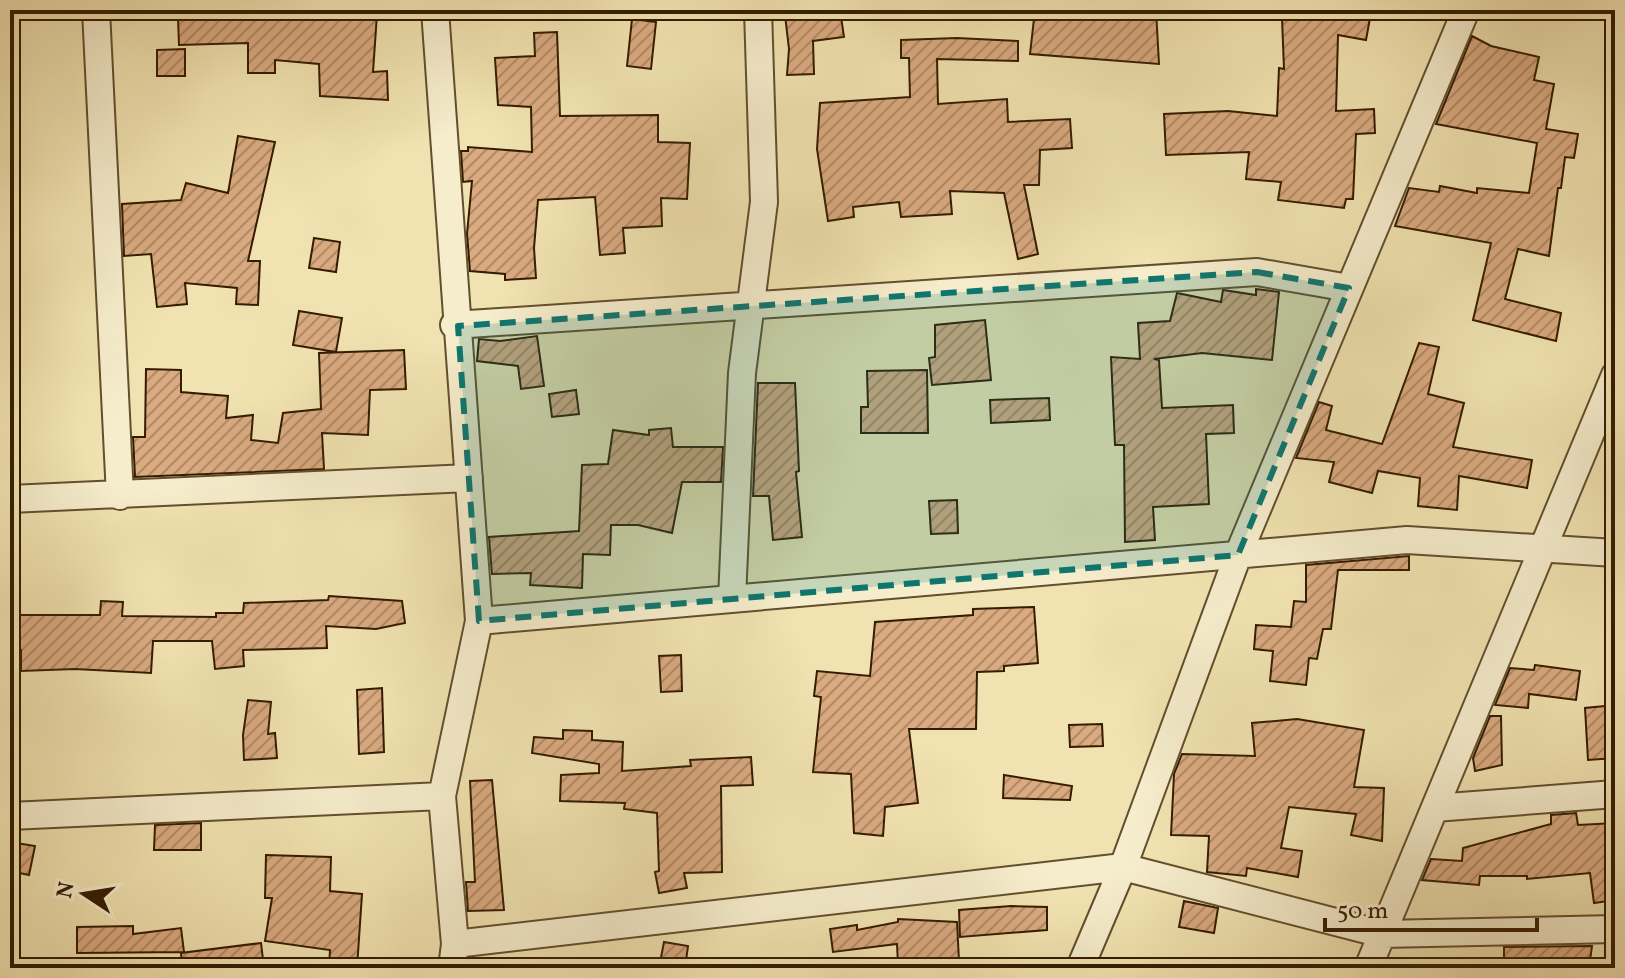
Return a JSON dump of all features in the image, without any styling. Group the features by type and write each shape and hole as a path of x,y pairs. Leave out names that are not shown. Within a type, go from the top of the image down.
{"street":[{"path":"96,10 120,496"},
{"path":"435,10 479,621 442,796 453,956 1123,867 1382,934 1615,929"},
{"path":"732,599 742,373 764,202 758,10"},
{"path":"1080,968 1123,867 1238,555 1466,10"},
{"path":"456,325 1257,272 1349,288"},
{"path":"1368,968 1615,375"},
{"path":"10,499 469,478"},
{"path":"479,621 1407,540 1615,553"},
{"path":"1435,808 1615,794"},
{"path":"10,816 442,796"}],"highlighted area":[{"path":"1257,272 1349,288 1238,555 479,621 458,326"}],"building":[{"path":"220,10 348,10 377,14 373,72 387,71 388,100 320,96 319,64 275,60 275,73 248,73 248,43 179,45 178,18 220,17"},
{"path":"840,10 844,37 813,41 814,74 787,75 789,49 785,15"},
{"path":"1035,10 1156,10 1159,64 1030,54"},
{"path":"1345,10 1367,10 1370,18 1366,40 1338,35 1336,111 1374,109 1375,133 1356,134 1353,199 1346,199 1344,208 1278,200 1281,182 1246,179 1249,152 1166,155 1164,114 1228,111 1277,116 1279,68 1284,69 1282,18 1345,16"},
{"path":"632,19 656,22 651,69 627,66"},
{"path":"557,32 560,116 658,115 658,142 690,143 687,199 661,198 662,226 623,228 625,253 600,255 595,197 538,200 534,248 536,278 505,280 505,274 470,271 467,234 472,181 463,182 461,151 468,151 468,147 532,152 531,107 498,105 495,58 535,56 534,33"},
{"path":"1472,36 1491,46 1539,57 1534,80 1554,84 1546,129 1578,134 1574,158 1565,157 1549,256 1518,249 1505,299 1561,313 1556,341 1473,320 1491,243 1395,226 1409,188 1439,192 1440,186 1477,193 1477,188 1529,193 1537,143 1436,124"},
{"path":"957,38 1018,41 1018,61 937,59 938,104 1007,99 1008,122 1070,119 1072,148 1040,150 1039,185 1024,185 1038,254 1018,259 1004,193 950,191 952,214 901,217 899,202 853,207 854,217 828,221 817,149 820,103 910,97 909,58 901,58 901,40"},
{"path":"185,49 185,76 157,76 157,50"},
{"path":"238,136 275,142 248,261 260,261 258,305 236,304 237,288 185,283 187,304 157,307 151,254 124,256 122,204 181,200 186,183 228,193"},
{"path":"314,238 340,242 336,272 309,268"},
{"path":"1256,289 1279,292 1272,360 1202,353 1154,359 1159,360 1162,408 1233,405 1234,433 1206,434 1209,504 1153,507 1155,540 1125,542 1124,445 1115,445 1111,357 1140,359 1138,323 1170,321 1177,293 1221,302 1223,290 1256,295"},
{"path":"299,311 342,318 336,352 293,345"},
{"path":"985,320 991,380 932,385 929,358 935,357 935,325"},
{"path":"537,336 544,386 521,389 518,366 477,361 479,339 500,341"},
{"path":"1419,343 1439,347 1428,394 1464,403 1453,447 1532,460 1527,488 1459,476 1457,510 1418,506 1420,478 1378,471 1372,493 1329,482 1334,462 1296,458 1319,402 1332,406 1326,430 1382,444"},
{"path":"404,350 406,389 370,390 368,435 322,433 324,469 135,477 133,437 145,437 146,369 181,370 181,392 228,396 226,418 253,415 251,440 278,443 283,413 321,409 319,353"},
{"path":"927,370 928,433 861,433 861,407 868,407 867,371"},
{"path":"758,383 795,383 799,471 796,472 802,537 773,540 769,496 753,496"},
{"path":"576,390 579,414 552,417 549,394"},
{"path":"1049,398 1050,420 991,423 990,400"},
{"path":"671,428 673,447 723,447 721,482 682,482 672,533 638,525 611,525 610,555 583,554 582,588 530,585 531,573 492,574 489,537 579,531 582,465 608,464 613,430 649,435 649,430"},
{"path":"957,500 958,533 931,534 929,501"},
{"path":"1409,556 1409,570 1338,570 1331,629 1323,629 1317,659 1309,658 1306,685 1270,681 1273,651 1254,649 1256,625 1291,627 1294,601 1306,602 1306,565"},
{"path":"329,596 402,601 405,623 376,629 326,626 327,648 243,650 244,666 215,669 212,641 153,641 151,673 75,669 21,671 21,650 10,649 10,615 100,615 101,601 123,602 122,616 216,617 216,613 243,613 244,603 328,600"},
{"path":"1034,607 1038,663 1004,666 1004,671 977,672 976,729 909,729 918,803 885,807 883,836 854,833 851,774 813,772 821,697 814,696 817,671 870,676 875,622 973,615 973,609"},
{"path":"681,655 682,691 661,692 659,656"},
{"path":"1535,665 1580,671 1576,700 1529,694 1528,708 1495,705 1510,668 1534,670"},
{"path":"382,688 384,752 359,754 357,690"},
{"path":"248,700 271,702 268,734 275,733 277,758 244,760 243,735"},
{"path":"1615,705 1615,758 1588,760 1585,708"},
{"path":"1490,716 1501,716 1502,765 1475,771 1473,758"},
{"path":"1297,719 1364,730 1354,787 1384,788 1382,841 1351,835 1356,814 1289,807 1281,848 1302,851 1298,877 1247,868 1246,876 1207,872 1209,836 1171,835 1174,774 1182,754 1255,756 1252,723"},
{"path":"1102,724 1103,746 1070,747 1069,725"},
{"path":"563,730 592,731 592,740 623,742 622,771 691,766 690,760 751,757 753,785 721,786 722,872 684,873 687,888 659,893 655,872 659,871 657,813 624,809 625,803 560,801 561,775 599,773 599,764 532,753 534,737 563,739"},
{"path":"1004,775 1072,786 1070,800 1003,798"},
{"path":"492,780 504,910 468,911 466,882 475,882 470,781"},
{"path":"1576,813 1578,825 1615,823 1615,900 1594,903 1590,873 1527,879 1527,876 1480,876 1479,885 1422,880 1431,859 1462,861 1463,848 1551,824 1551,815"},
{"path":"201,823 201,850 154,850 155,825"},
{"path":"10,842 35,846 29,875 10,871"},
{"path":"266,855 331,857 330,891 362,894 357,968 329,968 330,950 265,941 272,898 265,898"},
{"path":"1184,901 1218,908 1214,933 1179,927"},
{"path":"1047,907 1047,930 960,937 959,910"},
{"path":"898,919 957,922 959,961 898,965 897,944 833,952 830,929 857,925 857,930 898,922"},
{"path":"133,926 133,934 181,928 184,952 77,953 77,927"},
{"path":"664,942 688,946 685,968 659,968"},
{"path":"261,943 264,968 182,968 181,953"},
{"path":"1592,946 1589,968 1504,968 1504,947"}]}
